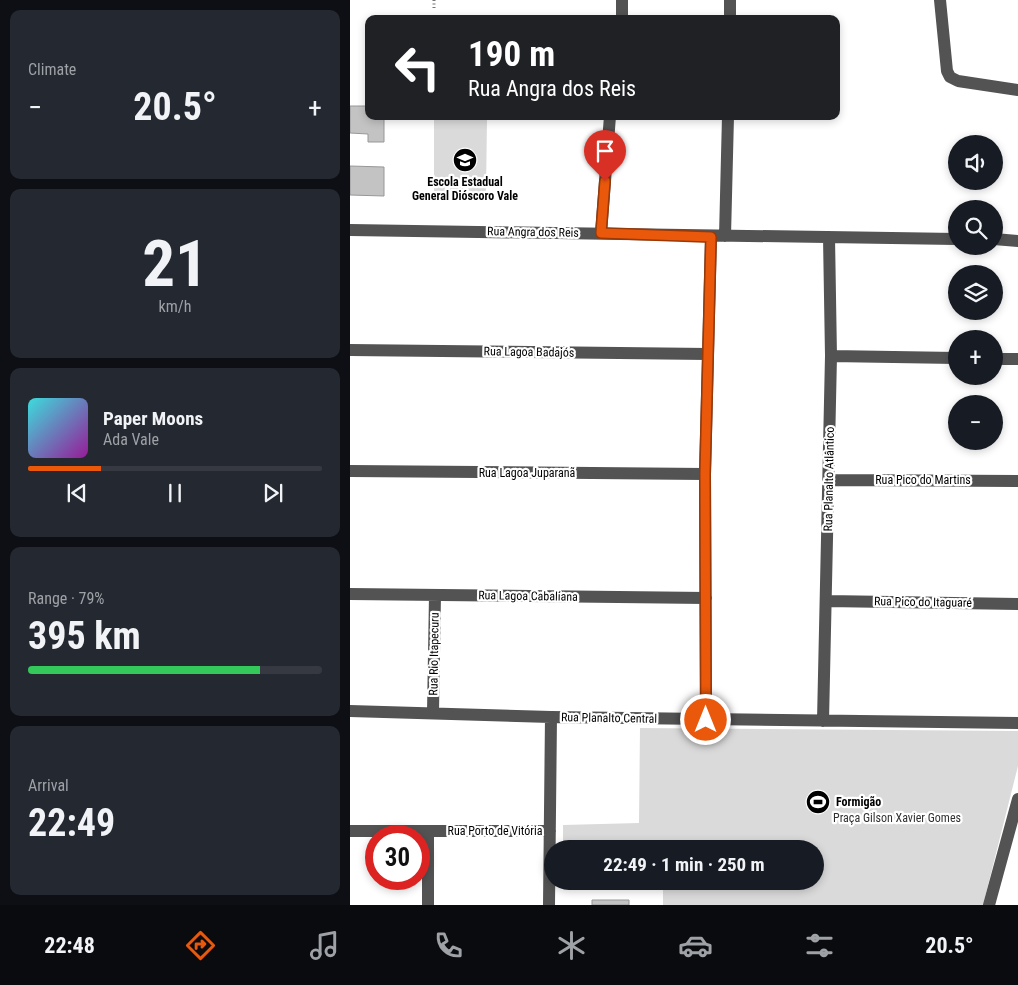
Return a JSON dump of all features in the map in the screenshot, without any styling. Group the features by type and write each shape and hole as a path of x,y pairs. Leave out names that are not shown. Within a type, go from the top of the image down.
{"street":[{"path":"622,0 622,15"},
{"path":"730,0 730,15"},
{"path":"940,0 946,70 950,77 958,81 1018,90"},
{"path":"601,233 610,120"},
{"path":"725,236 728,120"},
{"name":"Rua Angra dos Reis","path":"350,230 601,233 711,237 948,239"},
{"path":"706,720 705,474 711,237"},
{"name":"Rua Planalto Atlântico","path":"823,721 831,356 829,237"},
{"path":"1003,240 1018,241"},
{"name":"Rua Lagoa Badajós","path":"350,350 708,354"},
{"path":"831,356 948,358"},
{"path":"1003,358 1018,359"},
{"name":"Rua Lagoa Juparanã","path":"350,471 705,474"},
{"name":"Rua Pico do Martins","path":"829,480 1018,481"},
{"name":"Rua Lagoa Cabaliana","path":"350,594 706,598"},
{"name":"Rua Rio Itapecuru","path":"433,712 434,595"},
{"name":"Rua Pico do Itaguaré","path":"827,601 1018,604"},
{"name":"Rua Planalto Central","path":"350,711 706,720 1018,723"},
{"path":"549,905 551,717"},
{"path":"989,905 1018,799"},
{"name":"Rua Porto de Vitória","path":"430,831 550,831"},
{"name":"Rua Porto de Vitória","path":"350,832 365,832"},
{"path":"428,890 428,905"}],"path":[{"path":"434,0 434,9"}],"green space":[{"path":"434,120 487,120 486,192 434,193"},
{"name":"Praça Gilson Xavier Gomes","path":"640,728 1018,731 1018,766 983,905 663,905 663,890 824,890 824,840 563,840 563,825 639,823"}],"building":[{"path":"350,106 365,106 365,120 384,120 384,142 368,142 368,134 350,133"},
{"path":"350,166 384,167 384,196 350,195"},
{"path":"592,900 629,900 629,905 592,905"}],"place":[{"name":"Escola Estadual General Dióscoro Vale","path":"465,160"},
{"name":"Formigão","path":"818,802"}],"route":[{"path":"605,181 601,233 711,237 705,474 706,720"}]}
